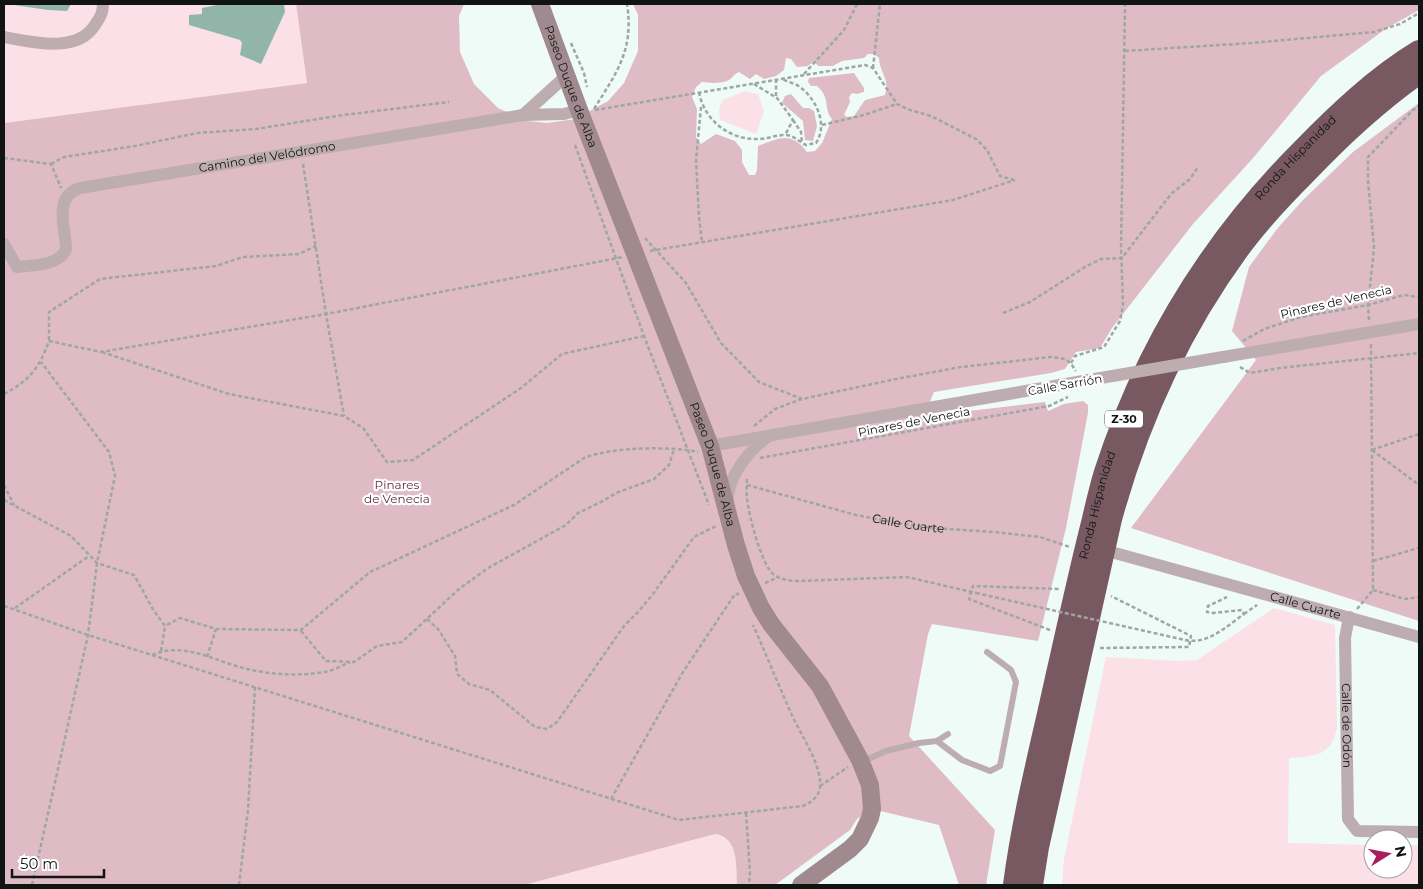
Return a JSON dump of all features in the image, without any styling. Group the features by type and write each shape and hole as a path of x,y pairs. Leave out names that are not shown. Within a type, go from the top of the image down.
{"highway":[{"name":"Ronda Hispanidad","path":"1014,885 1020,846 1065,636 1105,473 1133,398 1167,327 1200,273 1249,208 1295,157 1355,100 1387,73 1419,51"},
{"name":"Ronda Hispanidad","path":"1032,885 1087,550 1124,471 1156,390 1188,328 1219,278 1263,219 1329,149 1396,89 1419,73"}],"street":[{"path":"4,37 47,43 72,42 90,33 103,13 103,4"},
{"name":"Paseo Duque de Alba","path":"540,4 711,451 741,563 752,589 771,624 820,686 860,761 870,785 872,802 870,818 864,834 850,849 801,885"},
{"path":"523,115 566,76"},
{"name":"Camino del Velódromo","path":"65,199 70,193 80,188 523,115 564,114 579,110"},
{"path":"4,244 17,267 54,261 64,256 66,245 62,210 65,199"},
{"name":"Calle Sarrión","path":"711,451 737,441 769,435 1089,380 1229,360 1419,324"},
{"path":"727,510 732,479 746,458 769,435"},
{"name":"Calle Cuarte","path":"1087,550 1244,588 1419,637"},
{"name":"Calle de Odón","path":"1350,617 1345,638 1347,815 1349,821 1358,831 1419,832"}],"lane":[{"path":"937,741 962,760 990,771 1000,766 1016,682 1011,670 987,652"},
{"path":"860,761 886,751 919,743 937,741 948,734"}],"path":[{"path":"101,352 326,314 656,249 953,200 1016,180 1000,176 987,150 976,139 931,116 897,104 873,68 865,65 593,110 616,75 624,56 628,40 628,4"},
{"path":"803,75 844,30 857,4"},
{"path":"873,68 880,4"},
{"path":"737,441 775,409 802,399 896,379 961,368 1051,357 1063,358 1071,363 1075,356 1104,347 1120,321 1123,305 1125,4"},
{"path":"1125,51 1251,43 1374,32 1400,24 1419,13"},
{"path":"701,105 720,128 738,137 759,140 785,135 794,137 806,146 816,143 822,126 816,106 797,85 780,78"},
{"path":"776,79 777,98"},
{"path":"753,83 777,98 801,132 802,143"},
{"path":"699,92 701,105 696,160 702,242"},
{"path":"4,158 51,164 64,156 135,146 197,133 256,130 343,115 449,102"},
{"path":"822,126 897,104"},
{"path":"1350,617 1373,590 1372,359 1368,305 1374,248 1368,180 1368,157 1419,106"},
{"path":"785,135 793,120"},
{"path":"574,141 687,449"},
{"path":"301,152 344,416"},
{"path":"51,164 65,199"},
{"path":"1003,313 1030,302 1101,259 1122,258 1171,194 1190,179 1198,167"},
{"path":"645,237 686,283 721,343 759,382 802,399"},
{"path":"4,394 21,385 41,362 48,341 49,312 100,279 216,266 243,257 299,254 316,246"},
{"name":"Pinares de Venecia","path":"1240,343 1264,329 1302,318 1368,305 1404,295 1419,297"},
{"path":"48,341 101,352 229,394 344,416 363,428 387,462 413,460 522,388 562,354 644,336"},
{"path":"1229,360 1250,373 1419,353"},
{"path":"32,885 88,635 97,563 115,476 109,452 41,362"},
{"name":"Pinares de Venecia","path":"746,458 770,458 1040,408 1049,406 1074,394"},
{"path":"1372,450 1419,434"},
{"path":"152,655 161,651 187,649 250,670 290,674 326,672 354,662 377,646 402,642 459,589 488,568 566,525 578,513 616,493 654,479 669,465 674,449"},
{"path":"165,626 180,618 216,629 301,630 370,572 514,505 584,458 596,453 615,450 687,449 711,451"},
{"path":"1372,450 1419,485"},
{"path":"746,458 747,502 756,537 770,570 790,581 907,577 1190,641 1205,640 1244,614 1242,610 1213,613 1207,612 1206,609 1208,606 1244,588"},
{"path":"4,485 15,506"},
{"name":"Calle Cuarte","path":"747,485 856,515 898,524 1040,538 1087,550"},
{"path":"4,500 71,536 97,563 134,575 154,611 165,626 161,651"},
{"path":"427,619 438,629 455,656 456,674 470,684 490,690 535,727 547,729 557,722 624,626 653,594 694,537 718,526"},
{"path":"1373,561 1419,548"},
{"path":"15,608 89,556"},
{"path":"612,800 683,672 735,594 780,577"},
{"path":"1062,589 973,586 969,599 1065,636"},
{"path":"1373,590 1405,599 1419,598"},
{"path":"1096,648 1189,647 1191,636 1108,595"},
{"path":"4,606 15,608 88,635 679,820 802,806 815,798 820,786 860,761"},
{"path":"207,657 216,629"},
{"path":"301,630 326,661 351,662"},
{"path":"239,885 248,810 255,687"},
{"path":"746,813 750,872 749,885"}],"shaded area":[{"path":"4,4 296,4 307,83 4,123"},
{"path":"7,4 71,4 67,11"},
{"path":"222,4 284,4 285,12 261,64 240,55 242,43 240,40 189,25 189,15 202,14 202,8"},
{"path":"745,91 758,94 764,111 756,134 720,120 719,108 723,100"},
{"path":"1274,608 1335,625 1337,728 1334,738 1326,750 1306,757 1289,758 1288,843 1363,845 1363,879 1413,879 1413,845 1419,845 1419,885 1062,885 1064,859 1106,657 1178,661 1197,660"},
{"path":"715,834 723,836 732,847 735,854 737,885 524,885"}],"green space":[{"name":"Pinares de Venecia","path":"296,4 464,4 459,16 460,52 474,84 498,108 528,121 547,123 575,119 608,101 624,83 638,51 638,15 633,4 1419,4 1419,10 1387,28 1321,76 1254,157 1193,224 1112,328 1100,348 1076,352 1065,369 1051,373 934,392 928,406 934,415 1045,402 1048,411 1064,404 1083,401 1088,405 1066,528 1038,641 932,624 928,634 909,736 995,830 986,885 959,885 939,825 872,809 857,819 850,830 775,885 737,885 735,854 732,847 723,836 715,834 524,885 4,885 4,123 307,83","holes":["868,54 874,54 879,58 886,80 885,95 865,100 854,116 847,117 844,115 852,93 864,92 864,88 854,73 809,78 808,82 811,86 817,86 824,95 829,115 832,119 822,143 815,151 807,152 796,141 785,138 766,143 758,146 757,170 755,175 749,175 742,162 742,150 735,141 716,134 701,144 696,137 697,109 692,97 696,87 702,82 716,83 726,81 739,72 750,79 756,74 764,79 776,76 784,70 786,58 791,59 797,67 808,66 814,61 818,66 833,66 842,61 864,58"]},
{"path":"791,94 803,108 809,108 814,111 817,126 813,141 805,140 803,121 782,103 785,96"},
{"path":"1419,103 1419,621 1131,528 1256,360 1232,331 1249,267 1277,229 1303,200 1353,152"}]}
